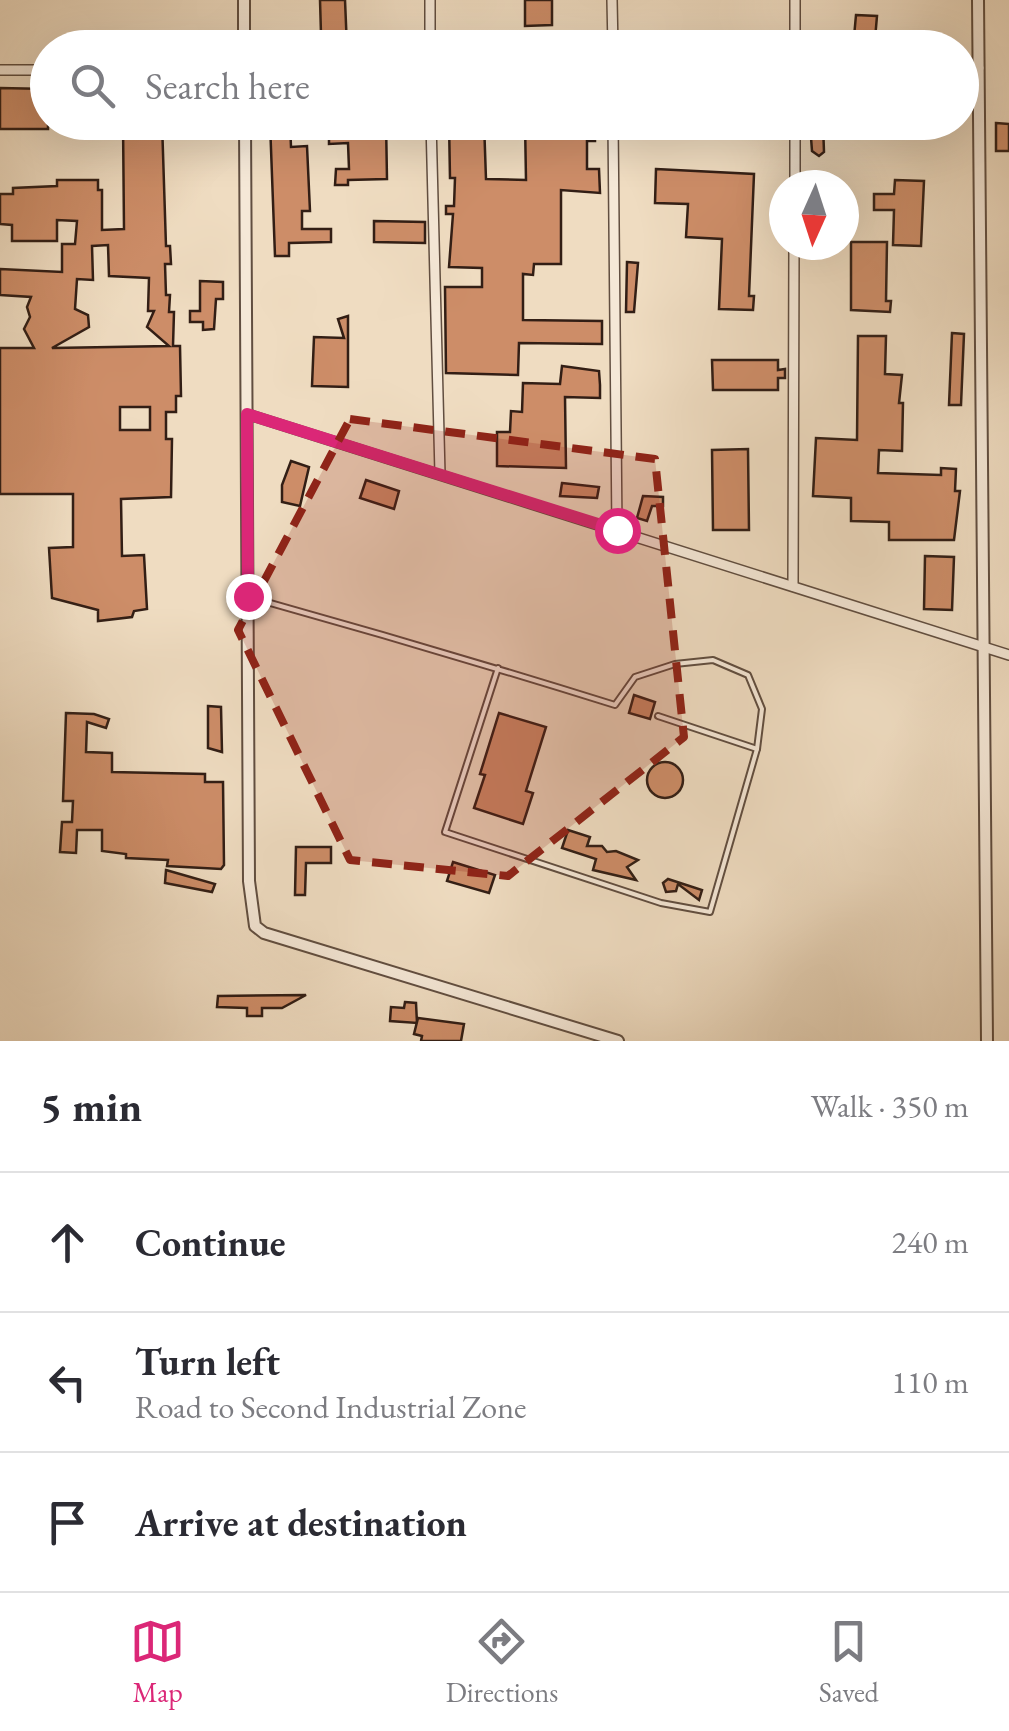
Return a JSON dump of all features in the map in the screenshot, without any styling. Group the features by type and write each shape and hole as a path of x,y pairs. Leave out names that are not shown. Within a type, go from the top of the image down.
{"street":[{"path":"244,0 244,30"},
{"path":"430,0 430,30"},
{"path":"612,0 613,30"},
{"path":"795,0 795,30"},
{"path":"978,0 978,30"},
{"path":"0,70 30,70"},
{"path":"245,140 249,881 255,926 264,933 618,1041"},
{"path":"431,140 440,474"},
{"path":"614,140 617,530"},
{"path":"794,170 795,140"},
{"path":"978,140 988,1041"},
{"path":"793,586 794,260"},
{"path":"247,414 1009,655"}],"lane":[{"path":"248,596 498,668 614,705 635,677 675,664 713,660 748,675 762,709 757,749 710,912 661,903 445,832 498,668"},
{"path":"658,716 757,749"}],"highlighted area":[{"path":"350,419 655,459 684,737 508,876 350,860 238,630"}],"building":[{"path":"320,0 345,0 346,30 321,30"},
{"path":"525,0 552,0 552,25 525,26"},
{"path":"856,15 877,16 876,30 855,30"},
{"path":"0,88 30,89 30,129 0,129"},
{"path":"996,123 1009,124 1009,151 996,151"},
{"path":"123,140 163,140 166,246 170,246 171,264 165,264 166,295 170,295 169,312 174,312 173,346 180,346 181,396 176,396 176,412 166,412 166,439 172,439 171,497 121,499 122,556 144,555 147,609 134,611 132,617 98,621 98,610 52,598 49,548 73,547 73,494 0,494 0,348 34,348 24,329 30,317 27,307 31,297 0,295 0,269 62,272 62,244 75,244 77,221 57,220 57,241 12,241 12,225 0,224 0,194 13,194 13,188 57,186 57,180 98,180 98,190 102,190 102,230 124,229","holes":["108,245 109,276 149,278 148,311 154,311 147,327 169,346 52,348 89,327 88,315 75,309 77,279 93,280 92,246","120,407 150,407 150,430 120,430"]},
{"path":"271,140 291,140 291,147 307,146 310,211 302,211 302,229 331,229 331,242 289,243 289,256 275,256"},
{"path":"329,140 386,140 387,179 348,180 348,185 335,185 336,169 349,169 348,143 329,144"},
{"path":"449,140 485,140 486,179 526,180 525,140 595,140 587,141 587,169 599,169 600,193 561,190 561,264 534,264 533,275 523,274 523,320 602,321 602,344 519,343 518,375 446,373 445,287 482,287 482,268 449,267 453,214 446,214 446,206 454,206 455,178 450,178"},
{"path":"811,140 824,140 824,152 819,156 812,151"},
{"path":"656,169 754,174 749,296 754,296 753,310 719,309 722,239 686,237 688,204 655,203"},
{"path":"895,180 924,181 921,246 893,245 894,210 874,210 874,194 894,194"},
{"path":"374,221 425,222 425,243 374,242"},
{"path":"859,242 887,242 886,301 891,301 890,312 851,310 851,260 859,260"},
{"path":"627,262 638,263 634,312 626,312"},
{"path":"200,281 223,282 223,299 216,299 214,329 203,330 203,322 190,322 190,311 200,311"},
{"path":"348,316 348,387 312,386 314,337 344,338 338,319"},
{"path":"952,333 964,334 961,405 949,405"},
{"path":"858,336 886,336 885,374 902,375 902,451 879,450 878,473 941,475 941,468 956,469 955,491 960,491 954,540 889,540 889,522 851,521 851,498 813,496 816,438 857,440"},
{"path":"712,360 778,360 778,370 785,369 785,378 778,378 778,390 713,390"},
{"path":"562,366 599,371 600,385 600,398 565,397 566,468 497,466 497,432 510,432 511,411 522,412 523,383 560,384"},
{"path":"748,449 749,530 713,530 712,450"},
{"path":"291,461 309,467 300,506 282,502 282,485"},
{"path":"366,480 399,491 394,509 360,498"},
{"path":"562,483 599,487 597,498 560,496"},
{"path":"643,496 663,497 663,506 652,506 647,521 637,518"},
{"path":"925,556 954,557 952,610 924,609"},
{"path":"634,695 655,702 650,719 629,713"},
{"path":"208,706 221,707 222,752 208,748"},
{"path":"66,713 109,719 106,728 87,722 86,752 112,753 112,772 205,774 205,782 223,782 221,869 167,866 168,860 126,858 126,854 102,851 102,830 77,830 76,853 60,852 62,822 72,822 73,801 63,801"},
{"path":"499,713 546,727 526,791 533,793 523,824 474,808"},
{"path":"665,762 678,767 683,780 678,793 665,798 652,793 647,780 652,767"},
{"path":"568,830 590,837 587,846 602,846 607,852 616,851 638,860 627,867 636,880 593,870 596,859 562,848"},
{"path":"296,847 331,847 331,863 306,863 305,895 295,895"},
{"path":"453,862 495,875 489,893 447,881"},
{"path":"166,870 215,884 212,892 165,883"},
{"path":"668,879 702,890 699,900 678,884 676,891 666,892 663,883"},
{"path":"306,995 282,1008 262,1008 262,1016 247,1016 247,1008 217,1007 218,996"},
{"path":"405,1002 416,1003 417,1023 390,1021 391,1007 404,1008"},
{"path":"418,1018 464,1024 461,1041 421,1041 422,1036 414,1034"}],"route":[{"path":"248,596 247,414 617,530"}]}
